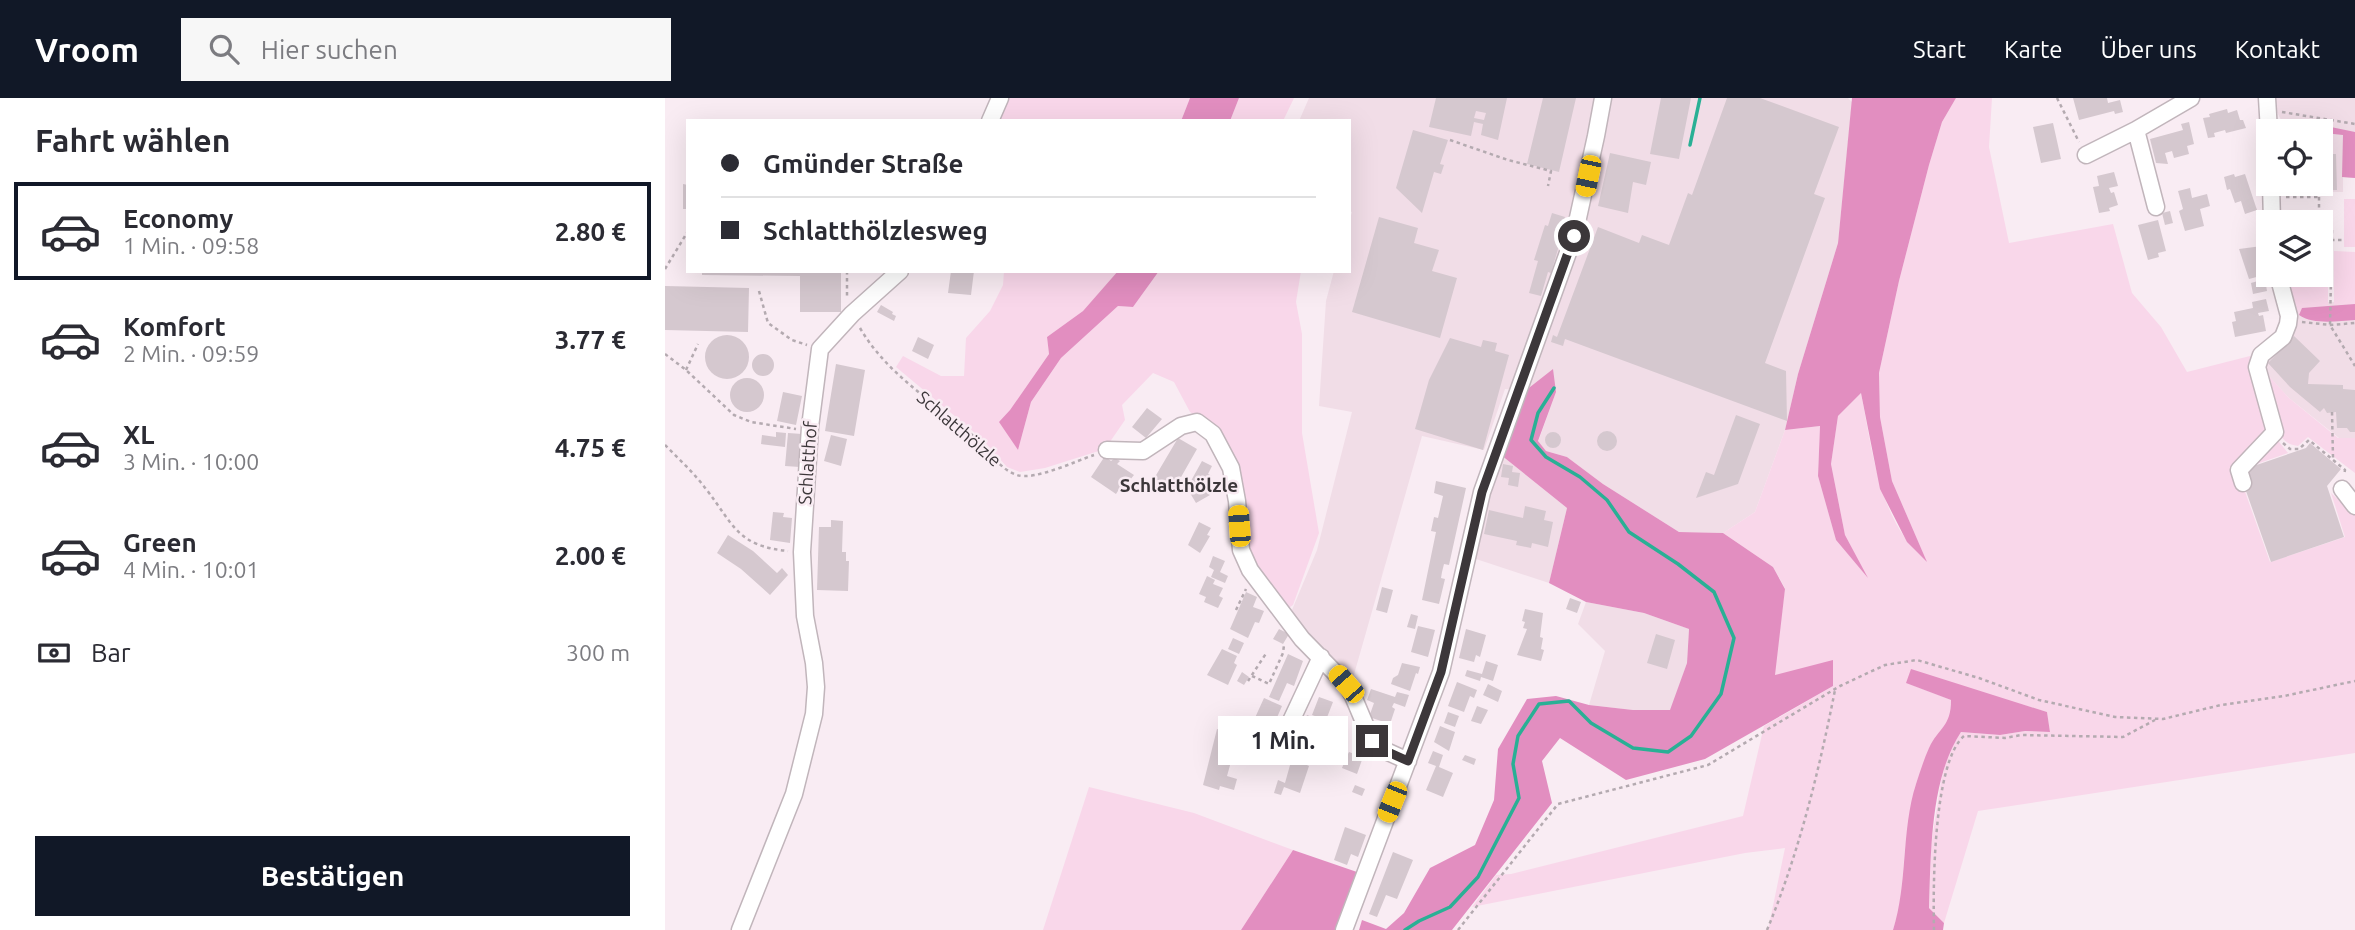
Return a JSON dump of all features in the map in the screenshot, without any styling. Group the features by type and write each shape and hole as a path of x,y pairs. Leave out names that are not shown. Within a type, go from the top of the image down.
{"street":[{"path":"991,119 1000,98"},
{"path":"1344,930 1441,672 1482,492 1574,236 1603,98"},
{"path":"2086,155 2191,98"},
{"path":"2136,130 2155,207"},
{"path":"820,349 850,316 898,273"},
{"path":"2243,483 2239,470 2275,432 2257,367 2261,355 2286,331 2289,316 2281,287"},
{"name":"Schlatthof","path":"740,930 794,794 809,739 816,687 805,616 802,552 810,427 820,349"},
{"path":"1107,450 1143,451 1181,426 1197,422 1213,433 1231,468 1241,550 1250,570 1302,639 1346,684 1372,741 1377,747 1408,761"},
{"path":"2342,489 2355,506"},
{"path":"1276,753 1321,657"}],"path":[{"path":"2057,98 2086,155"},
{"path":"2267,104 2355,124"},
{"path":"1450,139 1508,160 1551,171 1548,186"},
{"path":"2283,197 2319,197 2319,210"},
{"path":"665,269 686,234"},
{"path":"2333,240 2344,240"},
{"path":"847,273 850,316"},
{"path":"2330,287 2330,325 2355,366"},
{"path":"759,292 768,323 792,340 820,349"},
{"name":"Schlatthölzle","path":"850,316 894,371 979,441 1006,470 1019,476 1035,475 1107,450"},
{"path":"2289,316 2297,322 2330,325 2355,323"},
{"path":"686,370 698,344"},
{"path":"665,354 734,415 751,422 798,430 810,427"},
{"path":"2332,412 2333,460"},
{"path":"2275,432 2290,449 2300,450 2309,440 2345,470 2342,489"},
{"path":"665,445 705,488 730,525 744,538 771,549 802,552"},
{"path":"1236,610 1246,589"},
{"path":"1252,676 1269,684 1284,645"},
{"path":"1248,681 1267,652"},
{"path":"1458,930 1558,804 1708,765 1835,690 1885,665 1917,660 1979,678 2039,700 2115,717 2157,719 2355,681"},
{"path":"1767,930 1786,884 1823,749 1835,690"},
{"path":"1934,930 1933,884 1939,819 1950,755 1957,741 1964,736 2123,737 2157,719"}],"shaded area":[{"path":"1006,98 1190,98 1182,119 998,119"},
{"path":"1190,98 1239,98 1231,119 1182,119"},
{"path":"1239,98 1294,98 1284,119 1231,119"},
{"path":"1309,98 1848,98 1852,102 1838,243 1798,374 1785,430 1755,512 1723,533 1679,532 1603,484 1567,457 1546,451 1538,442 1556,392 1505,389 1484,450 1422,436 1351,685 1307,637 1292,610 1317,550 1352,412 1319,406 1326,301 1333,273 1351,273 1351,119 1300,119"},
{"path":"1852,98 1956,98 1942,122 1929,165 1879,373 1880,417 1892,481 1927,562 1907,542 1880,489 1861,393 1838,416 1831,464 1845,535 1868,578 1836,540 1818,476 1820,426 1785,430 1798,374 1838,243"},
{"path":"1956,98 1992,98 1989,147 2009,243 2113,224 2132,293 2161,327 2187,372 2250,356 2254,360 2270,429 2243,486 2270,562 2345,537 2331,493 2355,515 2355,753 1978,811 1944,923 1929,908 1931,846 1941,781 1949,751 1961,732 2000,735 2025,731 2050,732 2047,712 1907,683 1951,700 1950,718 1930,746 1915,787 1905,849 1900,908 1893,930 1768,930 1785,848 1745,853 1472,907 1496,875 1511,874 1743,816 1764,726 1833,686 1774,675 1785,588 1773,567 1723,533 1755,512 1785,430 1820,426 1818,476 1836,540 1865,574 1845,535 1831,464 1838,416 1861,393 1874,460 1888,505 1910,544 1926,560 1892,481 1880,417 1879,373 1929,165 1942,122"},
{"path":"2273,98 2355,98 2355,178 2343,177 2343,192 2333,192 2333,119 2280,119"},
{"path":"2333,127 2355,132 2355,178 2342,177 2343,135 2333,134"},
{"path":"2344,199 2355,199 2355,247 2344,247"},
{"path":"2334,251 2355,252 2355,304 2334,305"},
{"path":"1004,273 1116,273 1083,311 1047,337 1049,354 1000,422 1018,450 1031,402 1061,358 1118,306 1133,307 1158,273 1301,273 1296,302 1302,334 1302,433 1319,533 1293,605 1287,609 1244,554 1240,502 1201,420 1190,412 1174,382 1153,373 1122,405 1125,420 1105,449 1045,468 1020,472 1007,467 981,438 896,367 903,356 941,376 964,376 966,338 990,311 1003,285"},
{"path":"1116,273 1158,273 1133,307 1118,306 1061,358 1031,402 1018,450 999,422 1049,354 1047,337 1083,311"},
{"path":"2287,287 2328,287 2328,306 2303,308 2299,315 2293,307"},
{"path":"2355,301 2355,438 2339,438 2289,398 2254,360 2283,333 2305,303"},
{"path":"2355,304 2355,320 2318,321 2299,315 2302,308"},
{"path":"2260,366 2289,398 2338,438 2355,438 2355,473 2308,437 2298,446 2289,444 2282,438"},
{"path":"1553,369 1556,392 1538,441 1546,451 1567,457 1603,484 1679,532 1723,533 1773,567 1785,589 1775,675 1833,660 1833,686 1705,759 1626,780 1560,738 1542,761 1552,803 1452,930 1359,930 1362,920 1386,929 1404,913 1430,868 1475,845 1494,800 1498,749 1527,699 1556,696 1589,705 1633,710 1670,710 1687,663 1689,629 1644,613 1586,602 1549,583 1567,508 1496,451 1525,391"},
{"path":"2275,437 2288,453 2248,467"},
{"path":"1496,451 1567,508 1549,583 1476,559"},
{"path":"1586,602 1644,613 1689,629 1687,663 1671,710 1633,710 1589,705 1605,651 1578,624"},
{"path":"1911,669 2047,712 2050,732 2025,731 2000,735 1961,732 1943,772 1934,817 1929,908 1944,923 1943,930 1893,930 1901,894 1911,802 1927,752 1947,722 1951,700 1906,683"},
{"path":"1089,787 1194,813 1293,850 1241,930 1043,930"},
{"path":"1293,850 1357,872 1337,930 1241,930"}],"building":[{"path":"1436,98 1507,98 1498,140 1481,135 1483,124 1474,122 1471,136 1429,127","holes":["1476,111 1486,113 1484,120 1474,118"]},
{"path":"1543,98 1576,98 1559,172 1527,164"},
{"path":"1661,98 1691,98 1679,159 1650,154"},
{"path":"1727,98 1760,98 1839,127 1814,194 1825,198 1765,363 1786,371 1787,421 1565,339 1563,346 1551,342 1553,335 1557,337 1598,227 1639,243 1642,235 1669,245 1688,193 1692,195"},
{"path":"2073,98 2107,98 2108,103 2120,100 2123,112 2115,114 2114,111 2079,120"},
{"path":"2227,109 2228,113 2237,110 2246,128 2226,133 2225,130 2208,138 2203,118"},
{"path":"2189,122 2194,144 2187,146 2189,154 2174,158 2172,151 2165,153 2168,164 2156,163 2150,139 2183,130 2181,124"},
{"path":"2053,123 2061,159 2041,163 2033,127"},
{"path":"1413,130 1448,140 1440,164 1444,165 1441,174 1434,172 1422,213 1396,188"},
{"path":"1610,153 1651,162 1646,185 1633,182 1628,213 1598,206"},
{"path":"2333,154 2336,154 2337,190 2333,190"},
{"path":"2114,172 2118,186 2109,188 2111,193 2114,192 2118,205 2109,208 2110,211 2099,213 2093,187 2099,186 2097,176"},
{"path":"2245,174 2257,210 2245,214 2241,201 2235,203 2230,189 2227,190 2224,177"},
{"path":"683,184 686,185 686,209 683,209"},
{"path":"2190,188 2192,198 2207,194 2210,206 2200,209 2204,226 2185,231 2179,211 2183,209 2178,191"},
{"path":"2170,211 2173,223 2165,225 2162,213"},
{"path":"1552,213 1565,217 1551,273 1548,272 1541,296 1529,293 1538,261 1534,260 1545,225 1548,226"},
{"path":"1379,217 1418,228 1414,243 1439,250 1432,271 1457,278 1440,338 1352,312"},
{"path":"2158,220 2166,251 2158,253 2159,257 2148,260 2138,225"},
{"path":"2256,247 2256,277 2249,279 2239,249"},
{"path":"841,273 841,312 800,312 800,276 702,275"},
{"path":"951,273 974,273 971,295 948,293"},
{"path":"2256,282 2256,287 2266,287 2267,291 2253,294 2251,283"},
{"path":"665,286 749,288 748,332 665,330"},
{"path":"2266,299 2269,311 2258,313 2259,316 2263,315 2266,331 2235,337 2232,322 2236,321 2234,312 2253,308 2252,302"},
{"path":"881,305 893,312 896,316 894,321 877,312"},
{"path":"727,335 742,342 749,357 742,372 727,379 712,372 705,357 712,342"},
{"path":"2294,336 2320,361 2309,373 2308,384 2343,385 2343,389 2355,390 2355,432 2350,432 2347,428 2337,428 2336,412 2327,413 2324,408 2320,412 2290,387 2268,363"},
{"path":"918,337 934,345 928,359 912,351"},
{"path":"1450,338 1481,347 1483,340 1497,343 1495,351 1509,355 1483,450 1415,429 1429,380"},
{"path":"763,354 771,357 774,365 771,373 763,376 755,373 752,365 755,357"},
{"path":"836,364 865,370 854,436 825,431"},
{"path":"747,378 759,383 764,395 759,407 747,412 735,407 730,395 735,383"},
{"path":"783,392 802,396 796,425 777,421"},
{"path":"1147,408 1162,419 1146,438 1132,427"},
{"path":"1736,415 1760,424 1738,484 1696,498 1706,472 1714,475"},
{"path":"1603,431 1611,431 1617,441 1611,451 1603,451 1597,445 1597,437"},
{"path":"776,432 786,433 785,447 761,444 762,435 776,437"},
{"path":"1550,432 1556,432 1561,440 1559,446 1550,448 1545,443 1545,437"},
{"path":"788,433 802,434 800,467 785,466"},
{"path":"831,435 847,439 841,466 824,461"},
{"path":"1178,438 1197,449 1172,493 1152,482"},
{"path":"2310,443 2341,469 2327,486 2344,537 2271,562 2239,471 2306,448"},
{"path":"1105,456 1111,461 1115,458 1120,461 1117,464 1134,475 1130,480 1127,477 1116,494 1091,477"},
{"path":"1202,461 1212,466 1208,474 1212,476 1205,488 1210,495 1196,503 1187,488"},
{"path":"1503,464 1513,466 1512,472 1520,473 1518,487 1508,485 1509,478 1501,477"},
{"path":"1436,481 1466,488 1449,565 1444,564 1442,572 1441,578 1445,579 1439,604 1422,600 1436,532 1431,531 1434,517 1438,518 1443,496 1434,493"},
{"path":"1525,506 1546,511 1544,520 1553,522 1548,547 1532,543 1531,548 1516,545 1517,541 1484,534 1489,510 1523,518"},
{"path":"773,512 784,513 783,517 792,518 790,543 770,540"},
{"path":"831,520 843,521 842,552 846,552 846,561 849,561 848,591 817,590 819,527 831,527"},
{"path":"1199,522 1211,528 1207,535 1210,536 1200,553 1188,545"},
{"path":"728,535 753,551 777,573 782,568 788,575 770,595 741,569 717,553"},
{"path":"1213,556 1225,561 1220,572 1228,576 1225,583 1211,577 1214,570 1209,567"},
{"path":"1207,576 1215,580 1213,584 1223,588 1219,596 1223,598 1218,608 1204,602 1206,597 1199,594"},
{"path":"1382,587 1393,590 1387,613 1376,610"},
{"path":"1246,592 1257,597 1253,607 1264,611 1259,623 1255,622 1248,638 1230,629"},
{"path":"1570,598 1581,602 1577,613 1566,609"},
{"path":"1525,609 1543,613 1540,637 1543,638 1541,649 1544,650 1541,661 1517,655 1527,629 1523,628 1525,622 1522,621"},
{"path":"1411,614 1418,616 1415,629 1407,627"},
{"path":"1418,626 1435,630 1428,657 1411,652"},
{"path":"1279,629 1289,634 1283,644 1273,639"},
{"path":"1466,629 1486,635 1480,657 1476,655 1474,662 1459,658"},
{"path":"1656,634 1675,640 1667,669 1647,663"},
{"path":"1233,638 1244,643 1239,654 1228,649"},
{"path":"1222,649 1237,656 1234,663 1237,665 1228,685 1207,675"},
{"path":"1288,654 1303,661 1294,686 1287,683 1279,701 1269,697"},
{"path":"1486,661 1498,665 1493,681 1481,677 1480,681 1465,676 1467,670 1482,674"},
{"path":"1402,663 1420,667 1410,691 1391,684"},
{"path":"1242,672 1249,677 1244,685 1237,681"},
{"path":"1457,682 1477,690 1474,698 1470,696 1464,712 1448,706"},
{"path":"1488,684 1502,691 1498,702 1483,695"},
{"path":"1371,689 1395,697 1397,692 1409,695 1405,707 1394,703 1392,707 1395,709 1390,724 1369,717 1374,703 1367,700"},
{"path":"1319,697 1333,702 1326,720 1312,715"},
{"path":"1264,698 1282,706 1272,729 1254,720"},
{"path":"1477,706 1488,710 1481,724 1471,721"},
{"path":"1448,712 1459,716 1455,727 1444,723"},
{"path":"1307,715 1312,717 1307,728 1302,726"},
{"path":"1253,725 1266,731 1261,743 1247,736"},
{"path":"1440,726 1455,732 1449,751 1434,742"},
{"path":"1217,729 1229,732 1227,749 1234,751 1227,776 1237,779 1234,790 1220,786 1219,790 1203,785"},
{"path":"1433,751 1443,755 1439,767 1453,773 1443,797 1426,790 1436,766 1428,763"},
{"path":"1344,753 1363,757 1357,774 1342,768"},
{"path":"1465,755 1476,759 1474,765 1462,760"},
{"path":"1292,758 1309,766 1300,793 1284,787 1281,795 1274,793 1278,780 1285,783"},
{"path":"1355,785 1365,789 1362,796 1352,792"},
{"path":"1345,827 1366,835 1358,857 1351,854 1347,865 1334,860"},
{"path":"1393,852 1413,860 1397,899 1386,895 1377,917 1369,914"}],"waterway":[{"path":"1690,145 1700,98"},
{"path":"1405,930 1450,907 1478,877 1519,798 1513,764 1518,736 1539,704 1569,701 1591,723 1633,748 1668,752 1691,736 1721,694 1734,638 1714,592 1678,564 1629,532 1607,500 1580,477 1546,457 1531,440 1538,413 1554,388"}],"district":[{"name":"Schlatthölzle","path":"1179,485"}],"route":[{"path":"1372,741 1377,747 1408,761 1441,672 1482,492 1574,236"}]}
